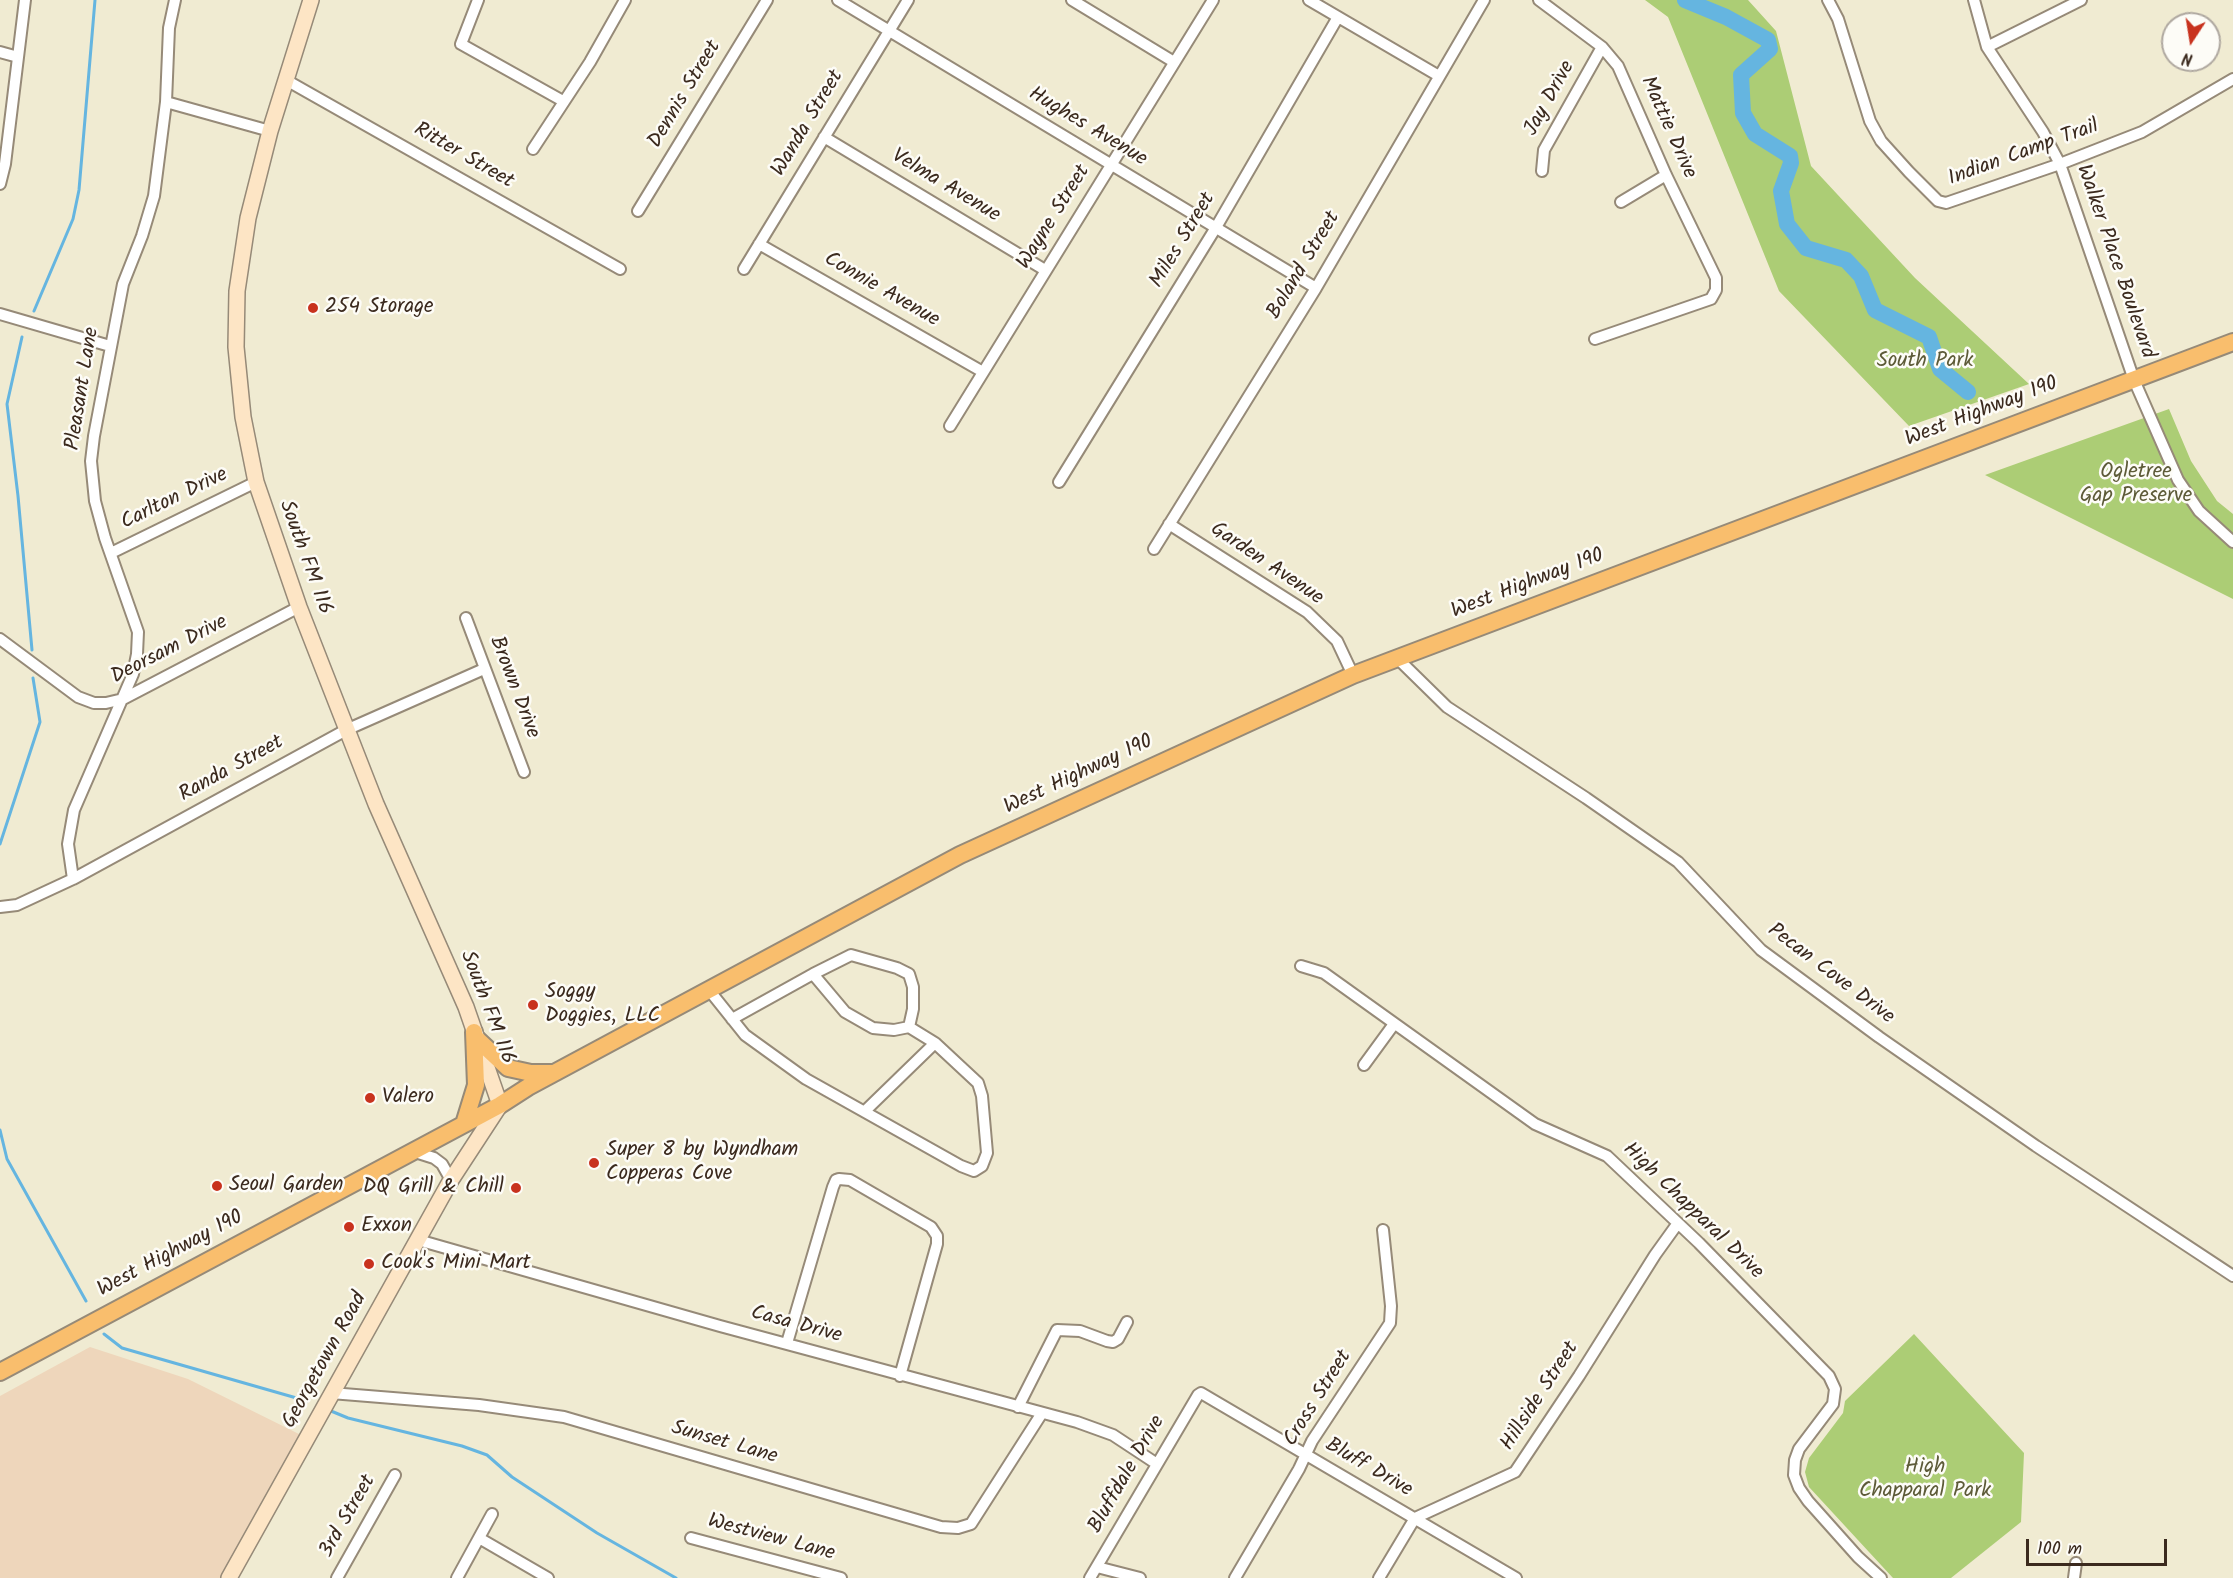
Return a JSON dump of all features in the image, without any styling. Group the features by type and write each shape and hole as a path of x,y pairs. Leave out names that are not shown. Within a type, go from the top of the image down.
{"main road":[{"name":"South FM 116","path":"311,0 270,131 248,218 237,291 236,347 243,417 255,482 299,607 346,730 455,981 500,1105"},
{"name":"West Highway 190","path":"0,1372 500,1105 554,1073 960,855 1353,675 2233,342"},
{"path":"476,1035 508,1068 531,1073 554,1073"},
{"path":"464,1124 477,1085 476,1035"},
{"name":"Georgetown Road","path":"230,1578 451,1180 500,1105"}],"street":[{"path":"0,181 5,164 26,0"},
{"name":"Pleasant Lane","path":"73,879 68,844 74,810 134,674 138,632 94,501 92,461 94,436 123,284 142,236 154,196 166,102 167,47 175,0"},
{"path":"478,0 461,44 563,101"},
{"path":"533,149 590,62 625,0"},
{"name":"Dennis Street","path":"638,211 767,0"},
{"name":"Hughes Avenue","path":"838,0 1316,288"},
{"name":"Wanda Street","path":"744,269 908,0"},
{"path":"1072,0 1173,62"},
{"name":"Wayne Street","path":"950,426 1213,0"},
{"path":"1309,0 1439,76"},
{"name":"Boland Street","path":"1154,549 1316,288 1484,0"},
{"name":"Mattie Drive","path":"1539,0 1602,47 1618,66 1666,175 1716,278 1716,290 1710,298 1595,339"},
{"name":"Indian Camp Trail","path":"1828,0 1838,19 1870,121 1881,141 1938,201 1946,203 2060,164 2142,132 2233,78"},
{"name":"Walker Place Boulevard","path":"1974,0 1987,47 2043,132 2060,164 2134,380 2178,480 2199,511 2233,542"},
{"path":"1987,47 2081,0"},
{"name":"Miles Street","path":"1059,482 1215,229 1338,17"},
{"name":"Jay Drive","path":"1542,171 1544,150 1602,47"},
{"path":"0,52 18,57"},
{"name":"Ritter Street","path":"285,80 392,138 620,269"},
{"path":"166,102 270,131"},
{"name":"Velma Avenue","path":"824,137 1045,270"},
{"path":"1621,201 1666,175"},
{"name":"Connie Avenue","path":"759,244 983,372"},
{"path":"0,314 110,346"},
{"name":"Carlton Drive","path":"111,553 255,482"},
{"name":"Garden Avenue","path":"1169,524 1307,612 1337,641 1353,675"},
{"name":"Deorsam Drive","path":"0,639 78,697 94,703 106,704 123,699 299,607"},
{"name":"Brown Drive","path":"466,618 524,772"},
{"name":"Pecan Cove Drive","path":"1397,658 1447,707 1586,798 1678,862 1761,950 1879,1037 2036,1146 2233,1276"},
{"name":"Randa Street","path":"0,907 16,905 73,879 346,730 484,669"},
{"path":"732,1019 852,955 897,968 909,975 913,987 913,1009 909,1027"},
{"name":"High Chapparal Drive","path":"1301,966 1324,974 1535,1124 1607,1156 1678,1223 1829,1376 1835,1389 1833,1404 1799,1449 1795,1460 1794,1475 1798,1488 1808,1501 1857,1557 1881,1578"},
{"path":"709,990 745,1035 807,1079 961,1166 975,1171 982,1166 987,1153 982,1096 978,1083 935,1043 909,1027 894,1030 873,1028 845,1012 813,974"},
{"path":"1364,1065 1394,1024"},
{"path":"865,1111 935,1043"},
{"path":"412,1151 434,1158 442,1164 451,1180"},
{"path":"787,1343 833,1187 836,1180 850,1180 931,1227 937,1236 937,1244 900,1376"},
{"name":"Hillside Street","path":"1415,1518 1515,1472 1678,1223"},
{"name":"Cross Street","path":"1235,1578 1299,1469 1312,1441 1390,1323 1392,1316 1383,1230"},
{"name":"Casa Drive","path":"418,1240 900,1376 1077,1422 1113,1436 1157,1464"},
{"path":"1018,1407 1057,1330 1080,1331 1113,1342 1118,1339 1127,1322"},
{"name":"Sunset Lane","path":"331,1393 479,1405 564,1418 941,1527 958,1528 971,1524 1042,1413"},
{"name":"Bluff Drive","path":"1202,1393 1516,1578"},
{"name":"Bluffdale Drive","path":"1090,1578 1198,1395 1202,1393"},
{"name":"3rd Street","path":"337,1578 395,1475"},
{"path":"457,1578 492,1514"},
{"path":"1379,1578 1415,1518"},
{"path":"479,1538 548,1578"},
{"name":"Westview Lane","path":"691,1538 842,1578"},
{"path":"2074,1578 2076,1563"},
{"path":"1097,1566 1140,1578"}],"shaded area":[{"path":"90,1347 188,1379 301,1435 222,1578 0,1578 0,1396"}],"green space":[{"name":"South Park","path":"1645,0 1748,0 1776,31 1811,166 1915,278 2029,384 1909,426 1779,291 1668,17"},
{"name":"Ogletree Gap Preserve","path":"2169,409 2191,461 2217,501 2233,514 2233,599 1985,475"},
{"name":"High Chapparal Park","path":"1914,1334 2024,1453 2021,1522 1951,1578 1893,1578 1809,1487 1805,1472 1809,1458 1843,1413 1845,1401"}],"waterway":[{"path":"34,311 73,219 79,190 95,0"},
{"path":"1685,0 1726,17 1768,40 1770,49 1741,75 1743,113 1755,134 1790,156 1791,163 1781,191 1787,224 1806,248 1846,260 1861,276 1875,310 1929,337 1940,369 1968,392"},
{"path":"22,337 7,404 32,650"},
{"path":"0,844 40,722 33,678"},
{"path":"0,1130 7,1159 86,1301"},
{"path":"104,1334 122,1348 307,1401"},
{"path":"331,1411 348,1418 462,1446 487,1455 512,1477 597,1533 676,1578"}],"place":[{"name":"254 Storage","path":"313,308"},
{"name":"Soggy Doggies, LLC","path":"533,1005"},
{"name":"Valero","path":"370,1098"},
{"name":"Super 8 by Wyndham Copperas Cove","path":"594,1163"},
{"name":"Seoul Garden","path":"217,1186"},
{"name":"DQ Grill & Chill","path":"516,1188"},
{"name":"Exxon","path":"349,1227"},
{"name":"Cook's Mini Mart","path":"369,1264"}]}
